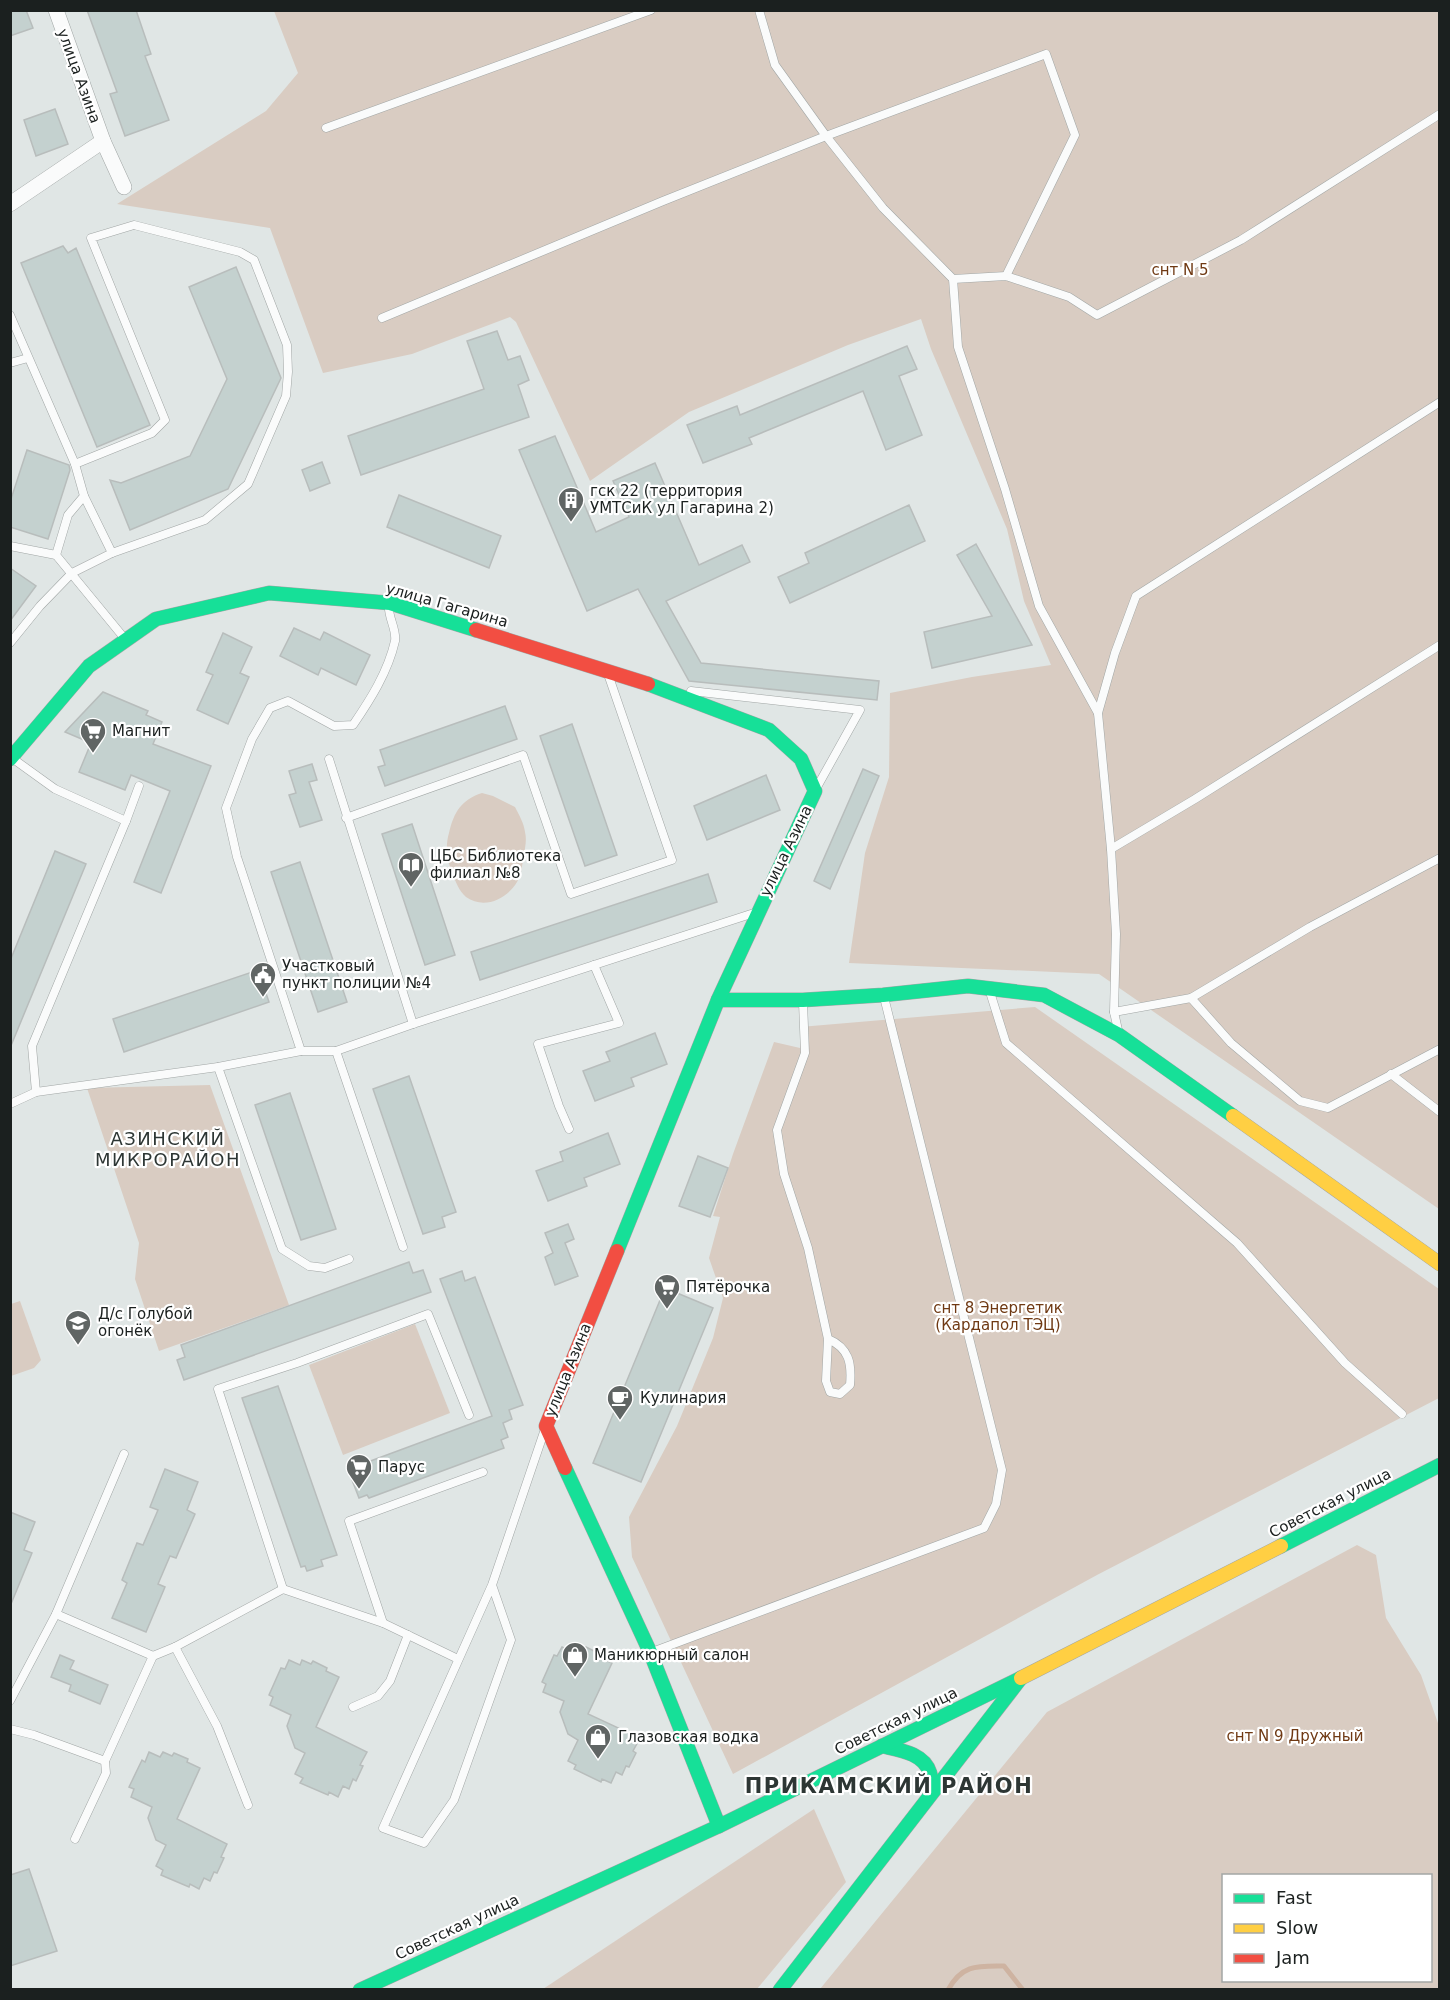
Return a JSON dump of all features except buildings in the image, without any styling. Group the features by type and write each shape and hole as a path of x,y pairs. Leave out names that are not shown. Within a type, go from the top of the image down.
{"street":[{"name":"улица Азина","path":"56,10 103,141 124,187"},
{"name":"улица Азина","path":"10,204 103,141"},
{"name":"улица Гагарина","path":"11,758 89,666 156,619 269,593 390,603 658,687 769,730 801,759 815,791"},
{"name":"улица Азина","path":"719,1826 650,1652 546,1426 718,1000 815,791"},
{"path":"718,1000 803,1000 968,986 1044,995 1119,1035 1440,1264"},
{"name":"Советская улица","path":"360,1989 719,1826 1019,1679 1440,1465"},
{"path":"780,1989 1019,1679"},
{"path":"882,1746 909,1752 921,1759 930,1771 932,1792"}],"lane":[{"path":"326,128 651,10"},
{"path":"759,10 776,65 826,136 883,208 953,279 958,347 1005,489 1039,606 1098,713"},
{"path":"382,318 826,136 1046,54 1075,135 1006,276"},
{"path":"953,279 1006,276 1069,297 1097,315 1241,240 1440,114"},
{"path":"10,643 40,606 72,573 111,553 205,520 248,484 286,396 288,372 288,345 254,260 240,252 134,225 91,237 165,420 152,433 75,464"},
{"path":"10,315 75,464 84,496 111,553"},
{"path":"10,363 28,358"},
{"path":"1119,1035 1114,1012 1116,934 1111,849 1098,713 1115,653 1136,596 1440,402"},
{"path":"56,555 68,515 84,496"},
{"path":"10,546 56,555 126,640"},
{"path":"301,1051 237,858 226,808 252,739 270,708 288,701 334,726 353,725 376,692 395,639 388,609 390,603"},
{"path":"1111,849 1440,645"},
{"path":"346,818 523,755 571,894 672,860 607,671"},
{"path":"658,687 860,710 815,791"},
{"path":"11,758 56,789 126,821"},
{"path":"328,759 413,1024"},
{"path":"36,1092 32,1046 139,786"},
{"path":"1114,1012 1191,998 1310,927 1440,858"},
{"name":"улица Азина","path":"10,1104 36,1092 218,1067 301,1051 336,1051 758,912"},
{"path":"569,1129 538,1044 619,1023 594,965"},
{"path":"989,988 1006,1043 1237,1243 1346,1363 1402,1414"},
{"path":"650,1652 984,1528 996,1504 1002,1470 883,995"},
{"path":"1191,998 1231,1043 1300,1101 1328,1108 1440,1048"},
{"path":"803,1000 805,1053 777,1130 784,1174 808,1248 828,1339 826,1381 830,1392 840,1394 850,1385 850,1360 838,1343 828,1339"},
{"path":"336,1051 403,1246"},
{"path":"218,1067 282,1249 309,1266 325,1268 349,1259"},
{"path":"1391,1074 1440,1112"},
{"path":"283,1589 218,1389 297,1364 428,1314 469,1415"},
{"path":"492,1585 511,1640 454,1800 424,1843 383,1828 492,1585 546,1426"},
{"path":"10,1701 56,1614 124,1454"},
{"path":"383,1623 349,1521 483,1472"},
{"path":"75,1839 106,1773 105,1761 153,1656 175,1647 283,1589 383,1623 458,1659"},
{"path":"56,1614 153,1656"},
{"path":"353,1707 378,1696 390,1681 408,1635"},
{"path":"175,1647 217,1726 248,1805"},
{"path":"10,1729 34,1735 105,1761"}],"green space":[{"name":"снт N 5","path":"274,11 1439,11 1439,1209 1099,974 849,963 865,853 889,777 890,693 1051,665 1024,601 1007,529 931,349 921,319 848,345 689,412 590,481 516,322 510,317 412,354 323,373 270,228 117,204 266,111 298,73"},
{"path":"482,793 515,807 524,825 526,838 522,869 513,888 501,898 480,903 466,897 461,892 450,868 447,848 456,813 469,799"},
{"name":"снт 8 Энергетик (Кардапол ТЭЦ)","path":"1035,1007 1439,1289 1439,1398 1097,1575 733,1774 632,1557 629,1517 677,1426 713,1338 723,1298 709,1258 720,1217 713,1216 774,1042 800,1048 800,1027"},
{"path":"210,1085 289,1305 159,1351 135,1279 139,1243 87,1088"},
{"path":"20,1301 41,1360 34,1368 11,1376 11,1304"},
{"path":"415,1324 450,1413 343,1455 309,1365"},
{"name":"снт N 9 Дружный","path":"1357,1545 1376,1555 1386,1618 1421,1675 1439,1726 1439,1989 820,1989 1047,1712"},
{"path":"814,1809 846,1882 757,1989 543,1989"}],"waterway":[{"path":"948,1990 959,1975 965,1971 972,1968 995,1966 1004,1966 1023,1990"}],"traffic: fast":[{"path":"10,759 89,666 156,619 269,593 390,603 476,630"},
{"path":"617,1251 718,1000 815,791 801,759 769,730 648,684"},
{"path":"718,1000 803,1000 968,986 1044,995 1119,1035 1233,1116"},
{"path":"1281,1546 1440,1465"},
{"path":"565,1468 650,1652 719,1826"},
{"path":"780,1990 1021,1678"},
{"path":"360,1990 719,1826 1019,1679"},
{"path":"882,1746 910,1754 922,1761 930,1773 932,1792"}],"traffic: slow":[{"path":"1233,1116 1440,1264"},
{"path":"1021,1678 1281,1546"}],"traffic: jam":[{"path":"476,630 648,684"},
{"path":"565,1468 546,1426 617,1251"}],"place":[{"name":"гск 22 (территория УМТСиК ул Гагарина 2)","path":"571,523"},
{"name":"Магнит","path":"93,754"},
{"name":"ЦБС Библиотека филиал №8","path":"411,888"},
{"name":"Участковый пункт полиции №4","path":"263,998"},
{"name":"Пятёрочка","path":"667,1310"},
{"name":"Д/с Голубой огонёк","path":"78,1346"},
{"name":"Кулинария","path":"620,1421"},
{"name":"Парус","path":"359,1490"},
{"name":"Маникюрный салон","path":"575,1678"},
{"name":"Глазовская водка","path":"598,1760"}],"district":[{"name":"АЗИНСКИЙ МИКРОРАЙОН","path":"168,1149"},
{"name":"ПРИКАМСКИЙ РАЙОН","path":"889,1786"}]}
